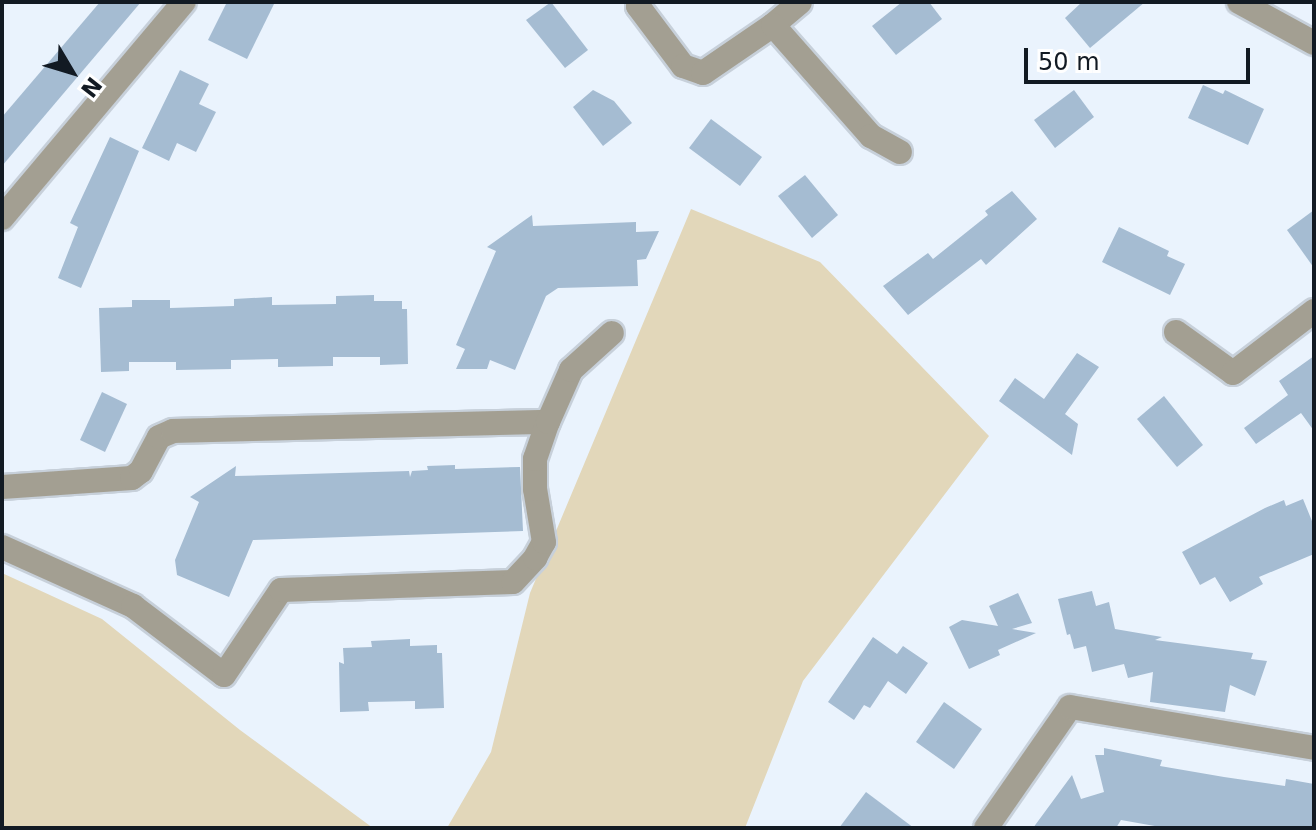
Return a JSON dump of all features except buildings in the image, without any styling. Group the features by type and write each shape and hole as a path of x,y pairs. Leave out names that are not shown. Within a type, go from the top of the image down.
{"street":[{"path":"2,218 184,2"},
{"path":"639,2 638,6 683,66 703,73 773,25 800,2"},
{"path":"1239,2 1314,43"},
{"path":"773,25 871,136 900,152"},
{"path":"1176,332 1233,373 1314,311"},
{"path":"2,547 133,606 224,675 281,590 513,582 544,542 535,489 535,459 548,422 571,370 612,333"},
{"path":"2,487 132,478 141,471 159,437 173,431 548,422"},
{"path":"986,828 1070,707 1314,748"}],"shaded area":[{"path":"691,209 820,262 989,436 803,681 745,828 447,828 491,752 530,593"},
{"path":"2,573 102,619 240,730 373,828 2,828"}]}
